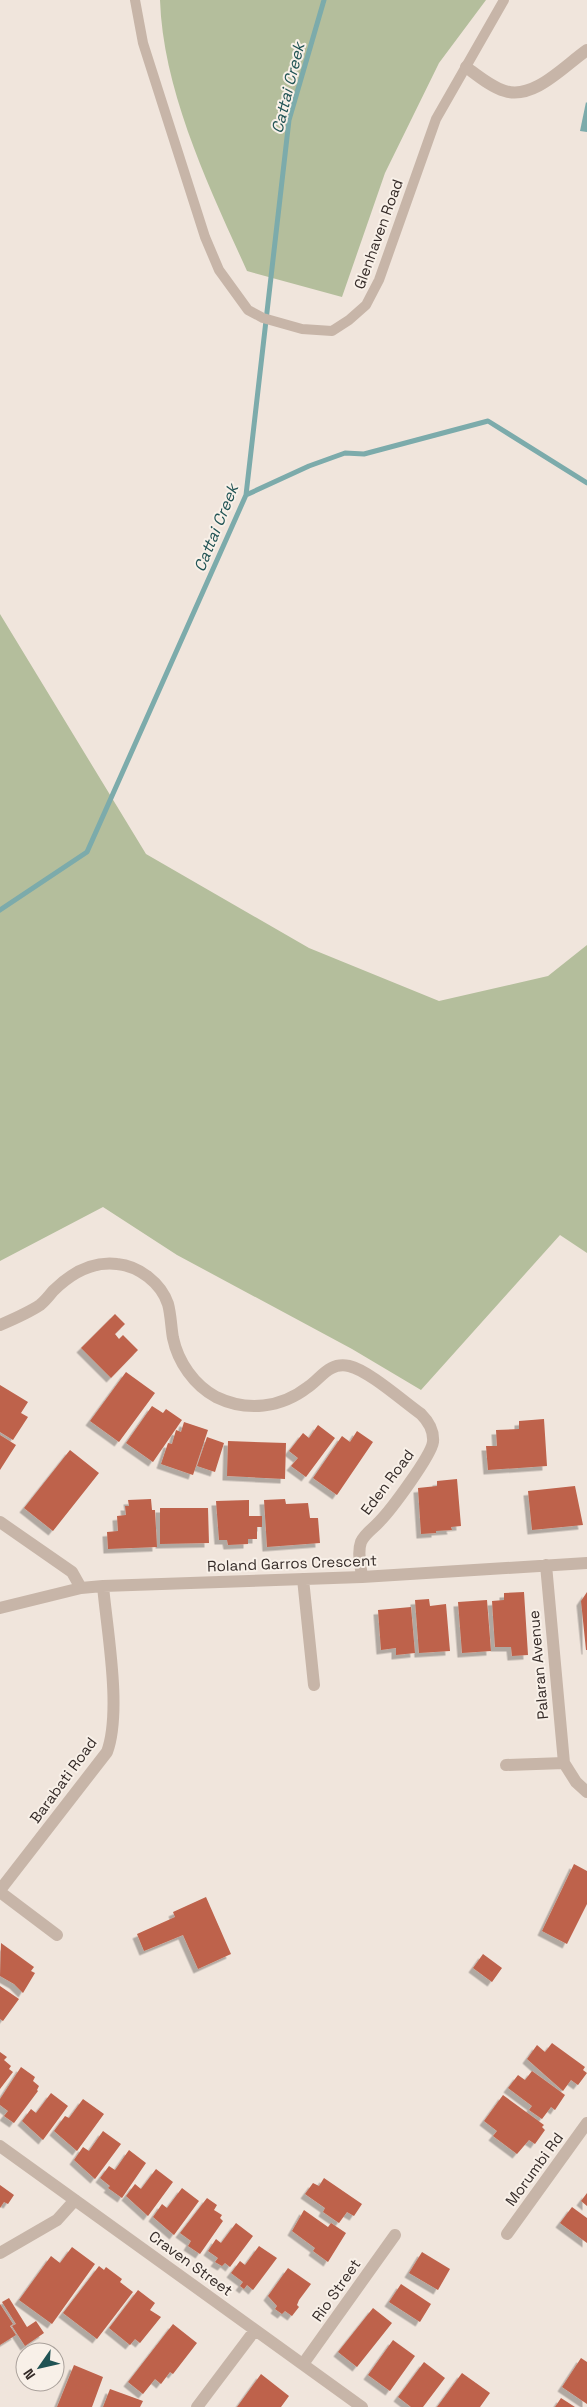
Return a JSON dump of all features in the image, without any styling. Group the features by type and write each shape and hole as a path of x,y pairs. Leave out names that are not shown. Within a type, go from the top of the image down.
{"street":[{"path":"466,66 504,91 522,93 534,90 587,50"},
{"name":"Eden Road","path":"0,1325 27,1313 42,1303 76,1272 107,1263 119,1264 141,1273 159,1288 168,1304 173,1339 186,1370 197,1383 223,1400 249,1406 280,1403 300,1394 333,1366 342,1365 359,1369 421,1414 433,1434 433,1443 426,1458 381,1521 363,1538 359,1553 362,1577"},
{"path":"0,1522 72,1572 81,1588"},
{"name":"Roland Garros Crescent","path":"0,1608 81,1588 103,1586 362,1577 587,1563"},
{"name":"Palaran Avenue","path":"546,1565 564,1763"},
{"path":"303,1579 314,1685"},
{"name":"Barabati Road","path":"0,1891 107,1752 113,1736 114,1715 103,1586"},
{"path":"506,1765 564,1763 576,1782 587,1792"},
{"path":"0,1891 57,1935"},
{"name":"Morumbi Rd","path":"507,2234 587,2123"},
{"name":"Craven Street","path":"0,2146 362,2407"},
{"path":"0,2252 57,2220 75,2200"},
{"name":"Rio Street","path":"303,2364 395,2235"},
{"path":"197,2407 255,2330"}],"lane":[{"name":"Glenhaven Road","path":"134,0 143,43 205,237 219,270 248,310 262,318 302,329 332,331 349,320 366,305 379,280 436,119 504,0"}],"green space":[{"path":"160,0 486,0 439,63 385,173 342,297 247,271 204,173 179,105 163,35"},
{"path":"0,614 146,854 309,948 439,1001 548,976 587,945 587,1253 560,1235 421,1390 352,1349 177,1255 103,1207 0,1261"}],"water":[{"path":"587,103 587,132 580,131"}],"building":[{"path":"115,1314 125,1324 115,1334 119,1339 123,1335 138,1350 111,1378 81,1348"},
{"path":"126,1372 155,1393 119,1442 90,1421"},
{"path":"0,1385 28,1402 21,1413 28,1417 13,1440 0,1432"},
{"path":"152,1406 163,1413 166,1409 182,1420 153,1462 126,1443"},
{"path":"544,1419 547,1466 488,1470 486,1446 497,1446 496,1430 519,1429 519,1421"},
{"path":"184,1422 208,1430 193,1475 161,1464 168,1443 172,1444 176,1430 181,1432"},
{"path":"318,1425 335,1438 306,1477 291,1466 298,1458 289,1451 303,1433 309,1438"},
{"path":"357,1431 373,1442 337,1495 313,1478 342,1436 350,1442"},
{"path":"0,1435 16,1445 0,1470"},
{"path":"207,1437 224,1443 215,1472 197,1466"},
{"path":"228,1441 286,1443 285,1479 227,1476"},
{"path":"70,1450 99,1473 53,1531 24,1508"},
{"path":"457,1479 461,1526 451,1527 452,1530 421,1534 418,1488 437,1486 437,1481"},
{"path":"575,1486 583,1525 532,1530 528,1491"},
{"path":"151,1499 152,1510 155,1510 157,1547 108,1549 107,1532 118,1531 117,1516 126,1515 125,1506 129,1506 128,1500"},
{"path":"285,1499 286,1504 308,1503 310,1518 318,1518 320,1543 267,1547 264,1500"},
{"path":"249,1500 249,1516 262,1516 262,1527 257,1527 257,1539 248,1539 248,1544 228,1545 227,1540 219,1540 216,1501"},
{"path":"160,1508 208,1508 209,1543 160,1544"},
{"path":"524,1592 528,1655 512,1656 511,1647 495,1647 492,1601 504,1600 504,1593"},
{"path":"587,1592 587,1650 586,1650 581,1601"},
{"path":"429,1599 430,1606 446,1604 450,1651 419,1653 415,1600"},
{"path":"487,1600 491,1651 462,1653 458,1602"},
{"path":"411,1607 415,1653 396,1655 396,1648 381,1650 378,1610"},
{"path":"574,1864 587,1871 587,1904 567,1944 542,1931"},
{"path":"206,1897 231,1954 198,1969 183,1935 144,1951 137,1934 175,1917 173,1912"},
{"path":"1,1943 34,1967 31,1971 35,1973 23,1993 14,1984 0,1976"},
{"path":"483,1954 502,1968 492,1982 473,1968"},
{"path":"0,1986 19,1999 3,2021 0,2019"},
{"path":"552,2043 585,2067 583,2070 587,2073 578,2085 571,2080 563,2091 527,2059 537,2045 545,2052"},
{"path":"0,2052 7,2057 4,2060 11,2066 9,2069 13,2072 0,2089"},
{"path":"21,2067 35,2077 33,2081 39,2086 38,2091 14,2123 4,2116 8,2111 0,2105 0,2099"},
{"path":"532,2071 565,2095 555,2110 551,2107 542,2119 529,2110 532,2106 508,2088 518,2075 525,2080"},
{"path":"51,2093 68,2106 43,2140 22,2121 31,2109 36,2113"},
{"path":"503,2095 544,2125 542,2127 545,2130 535,2144 529,2140 517,2154 493,2136 497,2131 484,2121"},
{"path":"83,2099 104,2114 77,2151 54,2131 65,2116 69,2118"},
{"path":"103,2131 121,2144 95,2179 74,2160 83,2147 89,2151"},
{"path":"129,2150 146,2163 122,2198 108,2188 110,2186 100,2178 109,2166 115,2170"},
{"path":"156,2169 173,2182 148,2216 126,2196 135,2184 141,2189"},
{"path":"324,2178 362,2204 354,2216 347,2212 339,2223 323,2212 325,2208 305,2194 313,2183 319,2186"},
{"path":"0,2185 14,2195 8,2204 4,2202 0,2208"},
{"path":"182,2188 199,2201 174,2235 153,2217 162,2204 167,2208"},
{"path":"587,2193 587,2206 581,2201"},
{"path":"207,2198 217,2205 214,2210 222,2215 220,2218 223,2221 200,2254 188,2246 191,2241 180,2233"},
{"path":"572,2207 587,2218 587,2243 560,2223"},
{"path":"304,2210 328,2227 331,2223 346,2233 328,2262 313,2251 315,2248 292,2231"},
{"path":"236,2223 253,2236 230,2267 225,2263 222,2266 215,2262 218,2258 208,2251 216,2239 221,2243"},
{"path":"259,2246 277,2258 253,2290 247,2285 244,2289 240,2286 243,2282 231,2273 240,2261 245,2265"},
{"path":"72,2247 95,2264 52,2324 19,2300 51,2256 60,2263"},
{"path":"422,2252 450,2269 438,2290 409,2273"},
{"path":"99,2266 104,2270 106,2267 122,2279 120,2282 133,2292 97,2339 63,2313"},
{"path":"288,2268 311,2284 299,2300 297,2305 299,2307 292,2316 285,2311 282,2314 275,2309 277,2306 268,2296"},
{"path":"401,2284 431,2304 420,2322 389,2302"},
{"path":"138,2290 155,2303 150,2310 161,2317 140,2343 135,2339 130,2345 109,2328"},
{"path":"9,2298 27,2327 36,2321 44,2333 31,2342 22,2342 12,2326 16,2324 2,2302"},
{"path":"0,2304 13,2324 10,2326 16,2335 0,2345"},
{"path":"373,2308 392,2323 357,2367 338,2352"},
{"path":"173,2324 197,2343 173,2374 170,2372 161,2384 155,2379 143,2394 128,2382"},
{"path":"393,2340 415,2356 390,2391 368,2375"},
{"path":"581,2358 587,2362 587,2404 562,2387"},
{"path":"424,2362 445,2378 423,2407 411,2407 398,2397"},
{"path":"74,2365 103,2377 92,2407 57,2407 63,2392 65,2392 65,2387"},
{"path":"462,2373 490,2393 480,2407 437,2407"},
{"path":"261,2374 289,2396 281,2407 237,2407"},
{"path":"110,2389 143,2401 140,2407 103,2407"},
{"path":"561,2398 575,2407 555,2407"}],"waterway":[{"name":"Cattai Creek","path":"0,910 87,852 246,495 289,120 324,0"},
{"path":"246,495 309,466 345,453 364,454 488,421 587,483"}]}
